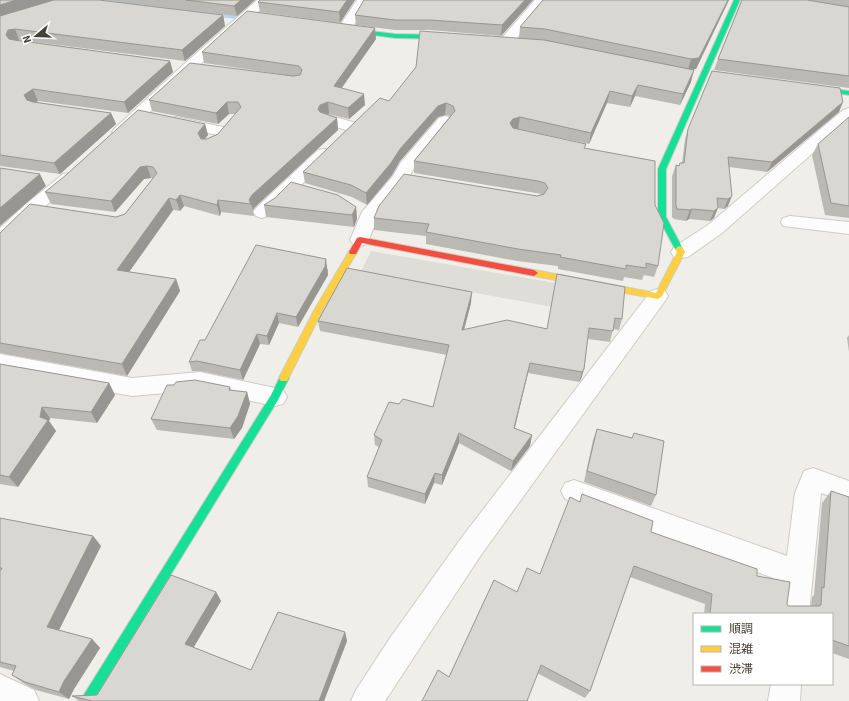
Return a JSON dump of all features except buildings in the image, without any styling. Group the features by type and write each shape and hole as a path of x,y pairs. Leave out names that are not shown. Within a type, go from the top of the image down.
{"street":[{"path":"363,0 341,29 395,36 457,38"},
{"path":"500,42 542,0"},
{"path":"681,252 662,218 662,169 737,0"},
{"path":"221,19 254,10"},
{"path":"110,140 146,118 189,67 254,10"},
{"path":"500,42 521,43"},
{"path":"803,87 849,93"},
{"path":"367,701 467,554 658,296 681,252 715,230 849,113"},
{"path":"118,118 146,118 222,131"},
{"path":"210,144 234,118"},
{"path":"262,212 348,131 329,120"},
{"path":"86,701 275,397 319,309 360,240 363,212 408,179 407,166 445,121"},
{"path":"646,164 662,169"},
{"path":"0,239 32,208 82,166"},
{"path":"42,178 64,182"},
{"path":"291,186 312,192"},
{"path":"32,208 54,211"},
{"path":"790,222 849,228"},
{"path":"360,240 658,296"},
{"path":"0,363 132,387 200,381 275,397"},
{"path":"794,613 808,493 813,479 849,492"},
{"path":"574,491 799,574"},
{"path":"784,701 786,685"},
{"path":"0,690 23,701"}],"shaded area":[{"path":"371,251 584,288 580,312 361,272"}],"waterway":[{"path":"104,0 236,17"}],"traffic: fast":[{"path":"679,249 662,217 662,169 737,0"},
{"path":"346,30 395,36 449,37"},
{"path":"811,88 849,93"},
{"path":"86,701 275,397 284,378"}],"traffic: slow":[{"path":"534,273 658,296 681,252 679,249"},
{"path":"284,378 319,309 353,252"}],"traffic: jam":[{"path":"353,252 360,240 534,273"}]}
